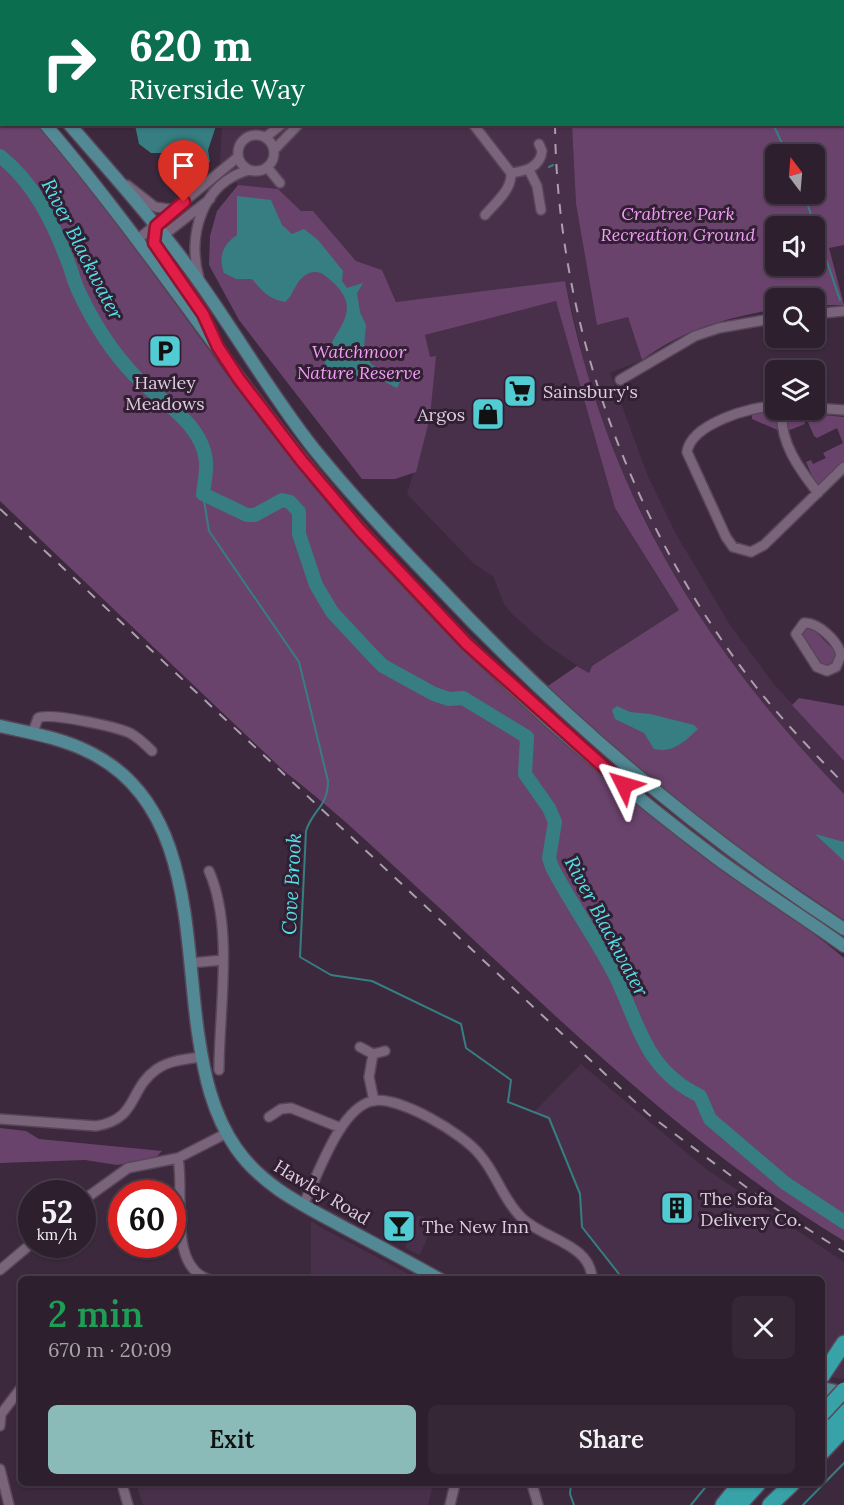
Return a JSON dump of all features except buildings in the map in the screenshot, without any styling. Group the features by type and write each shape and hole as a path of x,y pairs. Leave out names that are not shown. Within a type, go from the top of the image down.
{"highway":[{"path":"825,1375 844,1343"},
{"path":"825,1444 844,1392"},
{"path":"833,1422 844,1412"},
{"path":"723,1505 738,1486"},
{"path":"739,1505 756,1486"},
{"path":"762,1505 779,1486"},
{"path":"770,1505 790,1486"}],"main road":[{"path":"47,126 151,239 200,284 313,448 383,528 502,654 581,729 671,805 762,873 844,929"},
{"path":"71,126 110,170 151,239 203,314 218,347 301,460 360,530 474,651 609,773 716,857 844,946"},
{"name":"Hawley Road","path":"0,726 33,732 65,742 103,760 123,774 149,806 163,831 175,865 202,1058 210,1093 226,1132 258,1174 303,1205 434,1276"},
{"path":"825,1382 844,1392"}],"street":[{"path":"249,170 238,157 237,150 242,140 250,135 266,137 280,126"},
{"path":"274,150 297,126"},
{"path":"475,126 511,173 510,183 505,192 484,215"},
{"path":"200,284 194,259 196,225 212,198 233,177 249,170 256,171 267,167 273,160 274,150 266,137"},
{"path":"511,173 529,170 541,157 539,144"},
{"path":"151,239 175,210 238,157"},
{"path":"267,167 280,183"},
{"path":"110,170 151,205 175,210"},
{"path":"529,170 537,186 540,210"},
{"path":"151,239 212,198"},
{"path":"825,314 843,315"},
{"path":"620,380 695,336 718,328 765,320"},
{"path":"765,407 750,408 698,432 688,445 687,452 726,537 733,547 741,550 757,550 844,468"},
{"path":"825,409 844,410"},
{"path":"782,420 783,434 801,472 818,494"},
{"path":"804,623 809,623 839,639 840,662 832,670 822,670 798,640 797,630 804,623"},
{"path":"33,732 38,718 48,716 100,724 129,733 143,741 152,751"},
{"path":"209,871 219,909 223,960 219,1070"},
{"path":"190,963 223,960"},
{"path":"360,1047 373,1054 385,1051"},
{"path":"373,1054 369,1077 374,1101"},
{"path":"0,1119 96,1126 106,1124 124,1116 135,1102 143,1083 158,1068 180,1060 202,1058"},
{"path":"303,1205 341,1128 355,1109 374,1101 400,1104 463,1138 487,1163 522,1219 581,1253 589,1264 591,1276"},
{"path":"269,1117 281,1109 291,1108 341,1128"},
{"path":"96,1191 128,1168 178,1158 226,1132"},
{"path":"178,1158 182,1251 192,1270 203,1276"},
{"path":"0,1270 18,1255"},
{"path":"0,1426 1,1414 18,1392"},
{"path":"0,1469 9,1505"},
{"path":"123,1486 128,1505"},
{"path":"450,1505 455,1486"},
{"path":"533,1486 538,1505"}],"shaded area":[{"path":"135,126 216,126 208,150 210,162 203,165 190,153 151,153 139,144"},
{"path":"222,126 572,126 576,204 597,325 628,317 642,360 610,373 647,474 675,532 730,625 773,683 844,761 844,794 782,729 755,696 723,654 668,565 623,475 603,424 587,376 565,281 396,302 382,270 356,261 313,211 301,211 278,189 238,185 220,163"},
{"path":"237,196 271,200 282,225 292,234 304,229 318,240 343,271 342,281 347,288 363,283 357,293 360,312 366,325 364,347 371,364 400,382 397,388 369,376 327,378 325,359 341,327 347,308 345,298 338,287 321,273 305,275 285,302 266,294 252,279 236,279 224,273 223,251 228,242 237,235"},
{"path":"556,301 615,508 679,610 592,666 588,673 548,646 512,614 504,604 493,576 474,564 407,494 430,417 435,357 430,358 425,335"},
{"path":"617,706 630,712 650,714 694,725 698,729 673,748 654,749 644,733 615,719 612,710"},
{"path":"815,834 844,842 844,861"},
{"path":"581,1064 706,1169 844,1262 844,1379 825,1376 825,1276 619,1276 582,1227 580,1194 549,1118 534,1112"},
{"path":"418,1215 434,1221 420,1255 405,1248"},
{"path":"311,1221 412,1276 311,1276"},
{"path":"137,1486 433,1486 428,1505 143,1505"}],"green space":[{"name":"Hawley Meadows","path":"0,126 38,126 127,238 293,461 411,596 500,684 592,768 696,852 799,923 844,958 844,1241 789,1206 736,1168 635,1087 365,840 284,771 0,501"},
{"name":"Crabtree Park Recreation Ground","path":"572,126 844,126 844,245 829,248 844,305 825,305 825,288 765,288 765,311 690,332 642,360 628,317 597,325 576,204"},
{"name":"Watchmoor Nature Reserve","path":"238,185 278,189 301,211 313,211 356,261 382,270 396,302 565,281 582,356 605,427 632,494 665,559 703,621 745,680 792,738 844,794 844,920 728,842 637,772 542,690 577,666 589,673 592,666 679,610 615,508 556,301 425,335 430,357 436,356 430,417 416,472 395,479 362,479 239,320 209,265 210,236 217,211"},
{"path":"765,410 765,420 780,420 780,431 752,419 752,412"},
{"path":"825,415 844,417 844,461 817,487 806,462 811,460 813,464 826,458 823,453 843,443 837,428 817,438 807,420 825,420"},
{"path":"786,420 804,420 805,424 790,430"},
{"path":"805,627 811,627 837,653 833,664 826,667 819,664 800,633"},
{"path":"799,698 844,706 844,761 792,705"},
{"path":"0,1128 26,1131 39,1139 162,1151 154,1159 117,1165 85,1160 0,1163"}],"waterway":[{"path":"774,126 782,144"},
{"name":"River Blackwater","path":"0,156 23,178 41,204 56,232 84,303 111,347 135,376 178,413 197,435 206,462 203,494 247,515 255,515 282,500 290,502 299,512 299,534 316,585 332,612 383,666 434,694 449,699 463,698 527,737 525,774 549,808 555,822 549,858 552,867 608,961 638,1028 655,1059 667,1073 700,1096 710,1119 785,1183 844,1222"},
{"path":"549,167 553,165"},
{"path":"807,204 840,300"},
{"name":"Cove Brook","path":"203,494 209,531 299,662 328,781 326,797 306,831 300,957 331,975 372,981 461,1024 466,1048 511,1080 508,1102 549,1118 580,1194 582,1227 619,1276"},
{"path":"825,1482 844,1463"},
{"name":"Cove Brook","path":"571,1486 570,1494 574,1505"},
{"path":"691,1505 706,1486"},
{"path":"803,1505 822,1486"}],"railway":[{"path":"555,126 559,199 570,274 586,348 609,420 637,490 671,557 710,622 753,683 797,735 844,784"},
{"path":"0,509 648,1114 773,1207 844,1252"}],"place":[{"name":"Hawley Meadows","path":"165,351"},
{"name":"Sainsbury's","path":"520,391"},
{"name":"Argos","path":"488,414"},
{"name":"The Sofa Delivery Co.","path":"677,1208"},
{"name":"The New Inn","path":"399,1226"}],"route":[{"path":"184,202 156,226 154,243 203,314 218,347 269,419 360,530 467,644 624,785"}]}
